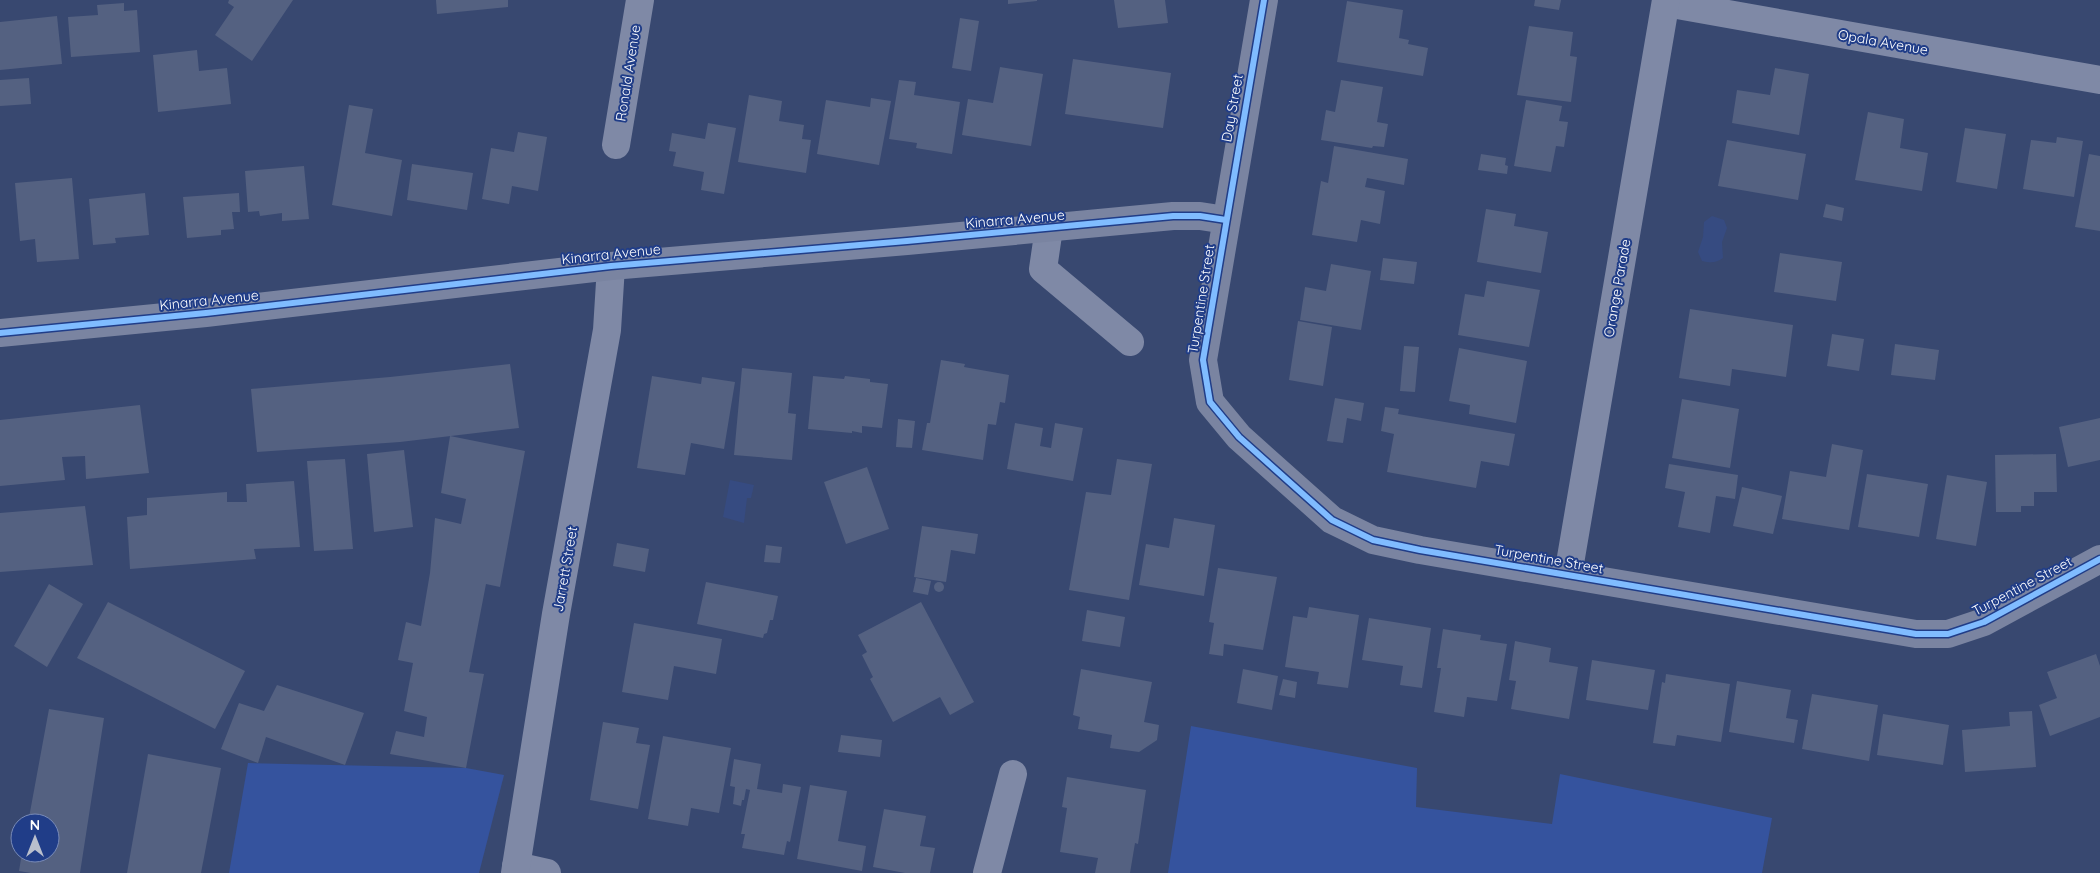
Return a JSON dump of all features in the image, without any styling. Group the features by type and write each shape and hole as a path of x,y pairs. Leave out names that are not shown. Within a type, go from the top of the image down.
{"street":[{"name":"Ronald Avenue","path":"616,145 640,0"},
{"name":"Day Street","path":"1226,220 1264,0"},
{"name":"Opala Avenue","path":"1666,2 2100,80"},
{"name":"Orange Parade","path":"1568,575 1666,2"},
{"name":"Kinarra Avenue","path":"0,333 206,313 611,266 1173,216 1200,216 1226,220"},
{"name":"Turpentine Street","path":"1226,220 1203,360 1210,402 1240,437 1332,520 1373,540 1908,632 1948,634 1984,622 2100,558"},
{"path":"1049,228 1042,269 1130,342"},
{"name":"Jarrett Street","path":"515,869 556,614 606,339 611,266"},
{"path":"987,873 1014,774"},
{"path":"515,869 546,873"}],"shaded area":[{"path":"1712,216 1724,220 1727,228 1722,242 1723,258 1711,262 1702,261 1698,252 1703,237 1704,222"},
{"path":"730,480 754,485 751,498 747,498 744,523 723,517"},
{"path":"1191,726 1417,768 1416,807 1552,824 1560,774 1772,818 1762,873 1168,873"},
{"path":"248,763 466,768 504,775 479,873 229,873"}],"building":[{"path":"229,0 293,0 252,61 215,35 234,7 228,3"},
{"path":"436,0 508,0 508,7 437,14"},
{"path":"1008,0 1037,0 1037,1 1008,4"},
{"path":"1114,0 1165,0 1168,23 1118,28"},
{"path":"1535,0 1561,0 1559,10 1534,6"},
{"path":"1347,1 1403,10 1399,38 1409,40 1408,44 1428,48 1423,76 1337,62"},
{"path":"124,3 124,11 137,10 140,52 71,57 68,17 98,15 97,5"},
{"path":"57,16 62,64 0,70 0,22"},
{"path":"960,18 979,21 971,71 952,68"},
{"path":"1529,26 1573,32 1570,56 1577,57 1571,102 1517,95"},
{"path":"197,50 199,71 227,68 231,104 158,112 153,55"},
{"path":"1073,59 1171,73 1163,128 1065,114"},
{"path":"1000,67 1043,74 1031,146 962,135 968,99 993,103"},
{"path":"1775,68 1809,74 1799,135 1732,123 1737,90 1770,95"},
{"path":"29,78 31,104 0,106 0,80"},
{"path":"899,80 916,82 914,95 960,102 952,154 916,148 917,143 889,139"},
{"path":"1341,80 1383,87 1377,122 1388,124 1384,147 1373,146 1372,148 1321,140 1326,110 1335,112"},
{"path":"749,95 782,101 779,121 804,125 802,139 811,140 806,173 738,162"},
{"path":"871,98 891,101 879,165 817,154 826,100 870,107"},
{"path":"1526,100 1562,106 1559,121 1568,122 1564,147 1556,146 1551,172 1514,166"},
{"path":"349,105 373,109 365,153 402,160 392,216 332,205"},
{"path":"1868,112 1904,119 1900,148 1928,153 1922,191 1855,180"},
{"path":"708,123 736,128 724,194 701,190 704,172 673,166 676,152 669,151 672,133 705,139"},
{"path":"1965,128 2006,134 1997,189 1956,182"},
{"path":"518,132 547,137 538,191 512,186 509,204 482,199 491,148 514,152"},
{"path":"2057,137 2083,141 2074,197 2023,189 2031,140 2056,143"},
{"path":"1727,140 1806,154 1798,200 1718,186"},
{"path":"1334,146 1408,159 1404,185 1367,178 1365,187 1385,191 1380,224 1361,220 1357,242 1312,235 1321,181 1328,183"},
{"path":"1481,154 1506,158 1507,174 1478,170"},
{"path":"2089,154 2100,156 2100,231 2075,227"},
{"path":"412,164 473,173 467,210 407,200"},
{"path":"304,166 309,219 282,221 282,213 260,216 259,211 248,212 245,171"},
{"path":"72,178 79,259 37,262 35,239 20,241 15,183"},
{"path":"145,193 149,235 115,238 116,243 93,245 89,199"},
{"path":"239,193 240,212 232,212 234,229 221,230 221,235 187,238 183,197"},
{"path":"1826,204 1844,208 1842,221 1823,217"},
{"path":"1486,209 1516,214 1514,226 1548,232 1541,273 1477,262"},
{"path":"1780,253 1842,262 1836,301 1774,292"},
{"path":"1383,258 1417,262 1414,284 1380,280"},
{"path":"1331,264 1371,271 1361,330 1300,320 1305,287 1326,291"},
{"path":"1487,281 1540,290 1529,347 1458,335 1465,294 1484,297"},
{"path":"1690,309 1793,325 1786,377 1732,369 1730,386 1679,378"},
{"path":"1298,321 1332,327 1323,386 1289,380"},
{"path":"1832,334 1864,339 1859,371 1827,366"},
{"path":"1895,344 1939,350 1935,380 1891,375"},
{"path":"1404,346 1419,347 1415,392 1400,391"},
{"path":"1459,348 1527,361 1516,423 1469,414 1470,405 1449,401"},
{"path":"941,360 965,364 964,367 1009,375 1005,403 1000,402 996,425 988,424 983,460 922,450 927,423 930,423"},
{"path":"510,364 519,428 400,442 257,452 251,389"},
{"path":"742,368 792,373 788,413 796,414 792,460 734,455"},
{"path":"652,376 701,384 702,377 735,382 724,449 691,443 685,475 637,468"},
{"path":"813,376 844,379 845,376 870,379 870,382 888,384 882,428 862,426 862,433 808,429"},
{"path":"1335,398 1364,403 1361,421 1347,418 1343,443 1327,441"},
{"path":"1682,399 1739,409 1730,468 1672,458"},
{"path":"140,405 149,473 86,479 85,456 62,457 65,480 0,486 0,420"},
{"path":"1385,407 1399,409 1398,414 1515,434 1509,466 1481,461 1476,488 1387,472 1394,434 1381,431"},
{"path":"2100,418 2100,460 2068,467 2059,427"},
{"path":"898,419 915,421 912,448 896,447"},
{"path":"1015,423 1043,428 1040,446 1051,448 1055,423 1083,428 1073,481 1007,469"},
{"path":"450,436 525,451 500,587 486,584 469,672 484,674 466,768 390,754 396,731 424,737 427,717 404,711 413,663 398,660 406,622 421,626 430,573 435,518 461,524 466,499 441,493"},
{"path":"1832,444 1863,450 1849,530 1782,519 1790,471 1826,477"},
{"path":"404,450 413,527 374,532 367,454"},
{"path":"2056,454 2057,492 2034,492 2034,506 2021,506 2021,512 1996,512 1995,455"},
{"path":"345,459 353,549 314,551 307,461"},
{"path":"1117,459 1152,464 1129,600 1069,590 1086,492 1111,495"},
{"path":"1669,464 1738,475 1735,499 1716,496 1710,533 1678,527 1685,492 1665,488"},
{"path":"867,467 889,529 846,544 824,482"},
{"path":"1867,474 1928,484 1919,537 1858,527"},
{"path":"1947,475 1987,482 1976,546 1936,539"},
{"path":"294,481 300,547 254,549 256,559 130,569 127,517 147,515 147,498 227,492 227,502 247,502 246,484"},
{"path":"1742,487 1782,496 1773,534 1733,526"},
{"path":"85,506 93,565 0,572 0,513"},
{"path":"1174,518 1215,525 1204,596 1139,585 1146,544 1169,548"},
{"path":"922,526 978,534 975,554 951,550 946,582 914,577"},
{"path":"617,543 649,549 645,572 613,566"},
{"path":"766,545 782,547 780,563 764,562"},
{"path":"1218,568 1277,577 1263,650 1224,644 1223,656 1209,654 1214,623 1209,622"},
{"path":"916,578 931,581 928,595 913,592"},
{"path":"706,582 778,596 773,620 770,620 767,633 764,634 763,638 697,624"},
{"path":"937,582 941,582 944,587 943,591 937,592 934,589 934,585"},
{"path":"49,584 83,604 47,667 14,646"},
{"path":"108,602 245,671 215,729 77,658"},
{"path":"921,602 974,702 950,715 940,697 893,722 870,679 873,677 862,655 867,652 858,635"},
{"path":"1309,607 1359,615 1348,688 1317,684 1319,672 1285,667 1293,616 1307,618"},
{"path":"1087,610 1125,617 1120,647 1082,641"},
{"path":"1369,618 1431,628 1422,688 1400,685 1403,666 1362,660"},
{"path":"634,623 722,639 716,674 674,666 668,700 622,692"},
{"path":"1443,629 1481,635 1480,640 1507,644 1497,701 1467,697 1464,717 1434,712 1441,668 1437,668"},
{"path":"1515,641 1551,648 1549,662 1578,667 1569,719 1511,709 1516,681 1509,680"},
{"path":"2096,654 2100,666 2100,717 2050,736 2039,705 2057,698 2047,672"},
{"path":"1592,660 1655,670 1648,710 1586,700"},
{"path":"1081,669 1152,682 1144,722 1159,725 1157,740 1139,752 1110,748 1112,735 1078,729 1080,717 1073,715"},
{"path":"1243,669 1278,676 1272,710 1237,703"},
{"path":"1666,674 1730,684 1721,742 1677,735 1675,746 1653,743 1662,682 1665,683"},
{"path":"1283,679 1297,682 1295,698 1279,695"},
{"path":"1737,681 1791,690 1786,718 1798,720 1794,743 1729,732"},
{"path":"277,685 364,713 345,765 266,737 258,763 221,749 239,703 264,711"},
{"path":"1812,694 1878,705 1869,761 1802,749"},
{"path":"49,709 104,718 80,873 31,873 19,871 20,863 60,863 60,813 30,813"},
{"path":"2032,711 2036,767 1965,772 1962,730 2010,726 2009,712"},
{"path":"1883,714 1949,725 1943,765 1877,755"},
{"path":"603,722 639,728 636,743 650,745 638,809 590,800"},
{"path":"841,735 882,740 880,757 838,752"},
{"path":"663,736 731,748 719,813 691,808 688,826 648,819"},
{"path":"148,754 221,768 201,873 127,873"},
{"path":"734,759 761,764 757,789 782,793 783,784 801,787 790,842 787,841 784,855 742,848 745,834 741,834 750,790 746,789 741,806 733,804 735,787 730,786"},
{"path":"1067,777 1146,790 1138,844 1135,843 1130,873 1095,873 1098,858 1060,852 1067,808 1062,807"},
{"path":"810,785 847,791 838,841 866,846 862,871 797,859"},
{"path":"884,809 926,816 920,846 935,848 930,873 905,873 873,867"}],"cycle path":[{"path":"1264,0 1203,360 1210,402 1239,437 1332,520 1373,540 1420,550 1916,634 1948,634 1984,622 2100,559"},
{"path":"0,333 206,313 611,266 1173,216 1200,216 1226,220"}]}
